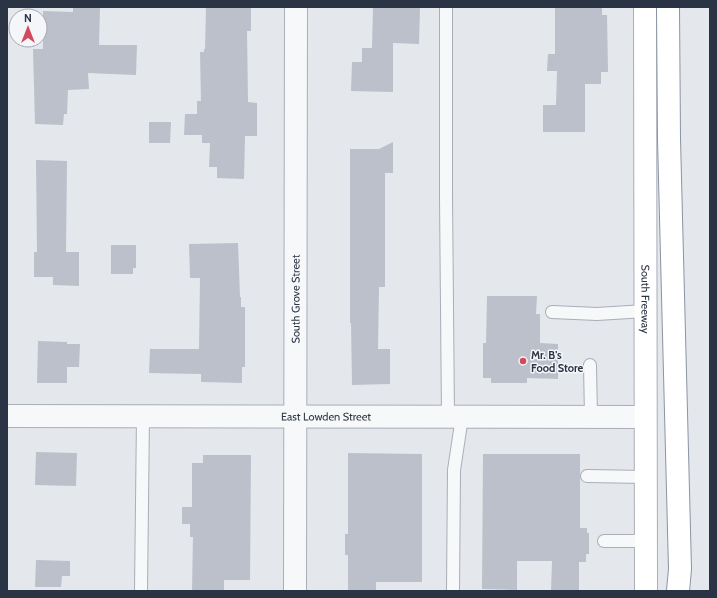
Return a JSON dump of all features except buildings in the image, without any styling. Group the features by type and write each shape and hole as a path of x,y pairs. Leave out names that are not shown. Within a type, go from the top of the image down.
{"main road":[{"name":"South Freeway","path":"645,7 646,591"},
{"path":"668,7 670,163 680,569 678,591"}],"street":[{"name":"South Grove Street","path":"295,591 296,7"},
{"name":"East Lowden Street","path":"7,416 645,417"}],"lane":[{"path":"446,7 446,197 455,417 453,591"},
{"path":"552,312 597,314 645,311"},
{"path":"590,365 590,417"},
{"path":"141,591 143,416"},
{"path":"587,476 645,478"},
{"path":"604,541 646,541"}],"place":[{"name":"Mr. B's Food Store","path":"523,361"}]}
